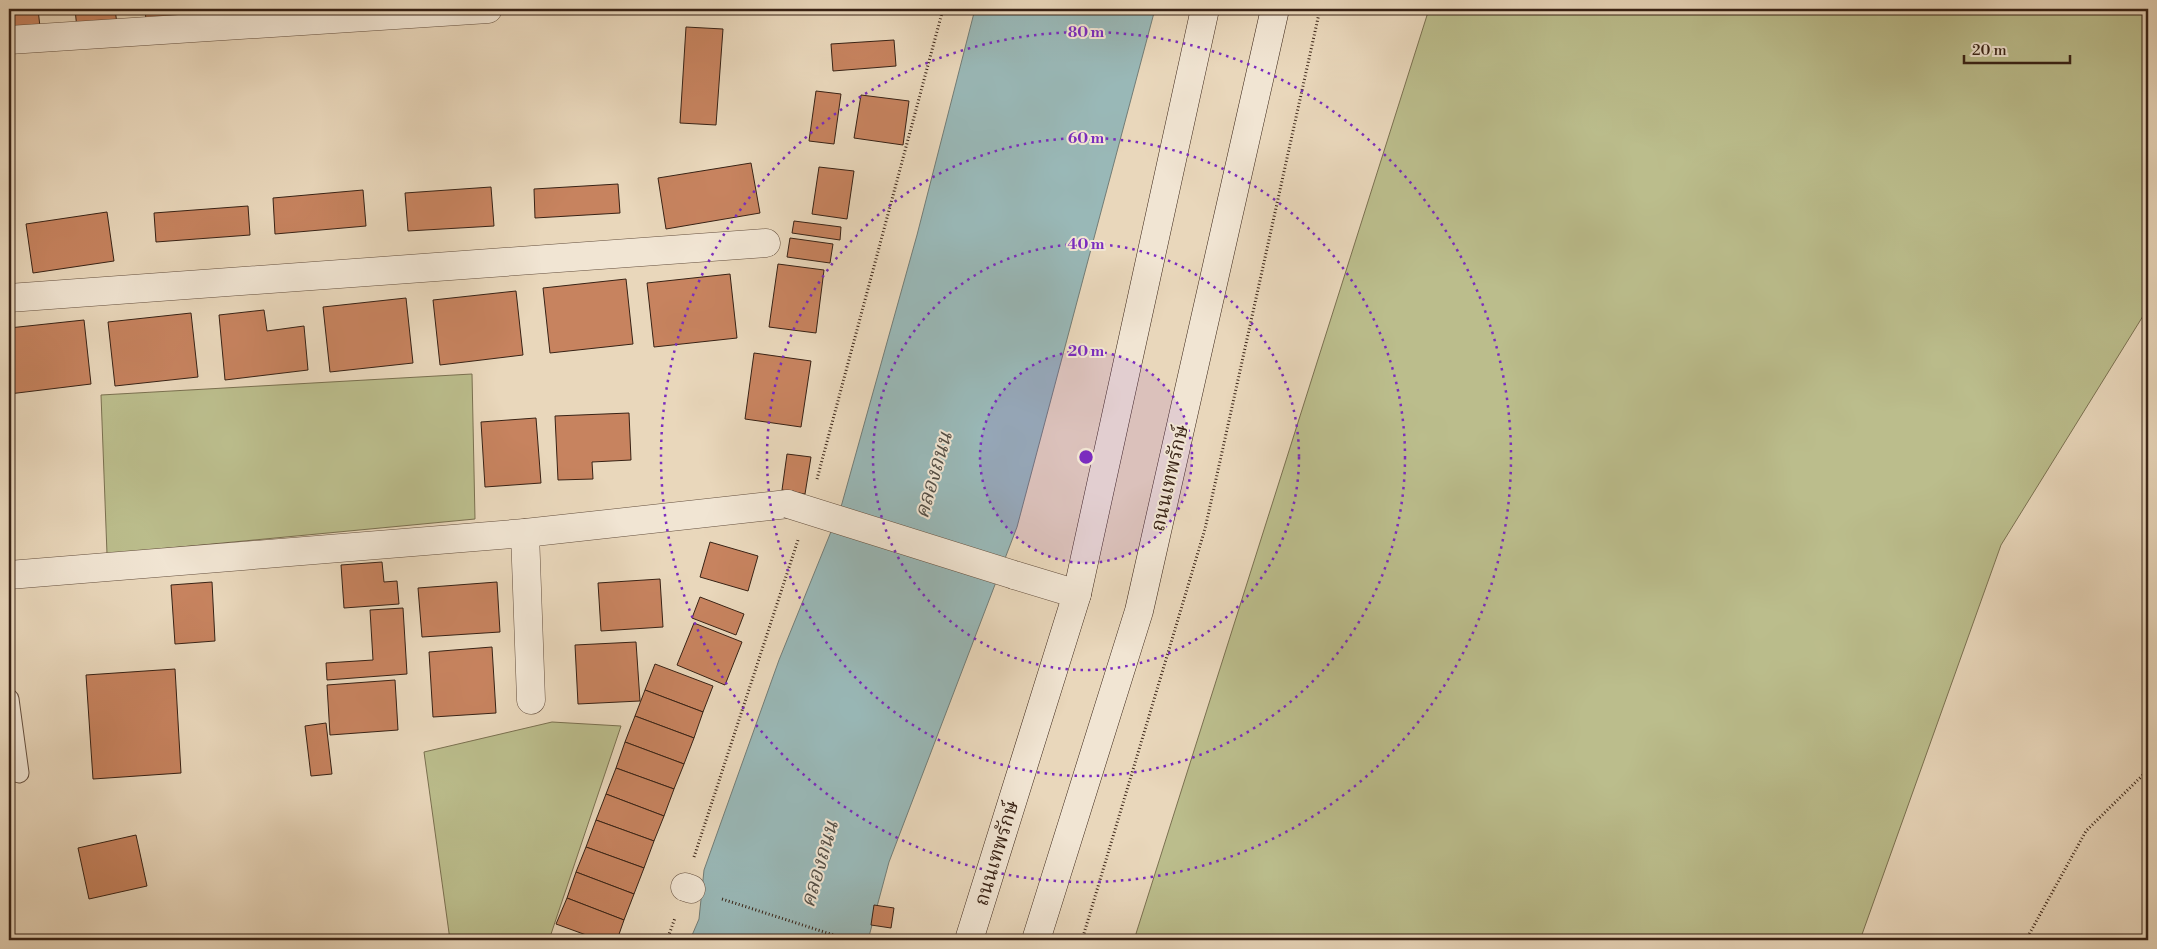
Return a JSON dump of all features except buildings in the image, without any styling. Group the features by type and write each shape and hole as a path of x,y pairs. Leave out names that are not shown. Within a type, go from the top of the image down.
{"street":[{"path":"9,40 488,9"},
{"name":"ถนนเทพรักษ์","path":"969,940 1077,594 1205,9"},
{"name":"ถนนเทพรักษ์","path":"1036,940 1139,611 1275,9"},
{"path":"9,298 766,243"},
{"path":"9,575 526,533 788,504 1077,594"},
{"path":"526,533 531,700"}],"lane":[{"path":"9,699 19,773"}],"path":[{"path":"1082,940 1205,529 1320,9"},
{"path":"2026,940 2086,831 2148,770"},
{"path":"688,888 849,940"}],"green space":[{"path":"1429,9 2148,9 2148,308 2001,545 1860,940 1134,940"},
{"path":"472,374 475,519 107,554 101,395"},
{"path":"552,722 621,726 549,940 450,940 424,752"}],"water":[{"name":"คลองถนน","path":"975,9 1155,9 1017,527 889,862 868,940 690,940 699,919 704,870 779,660 841,507 917,235"}]}
